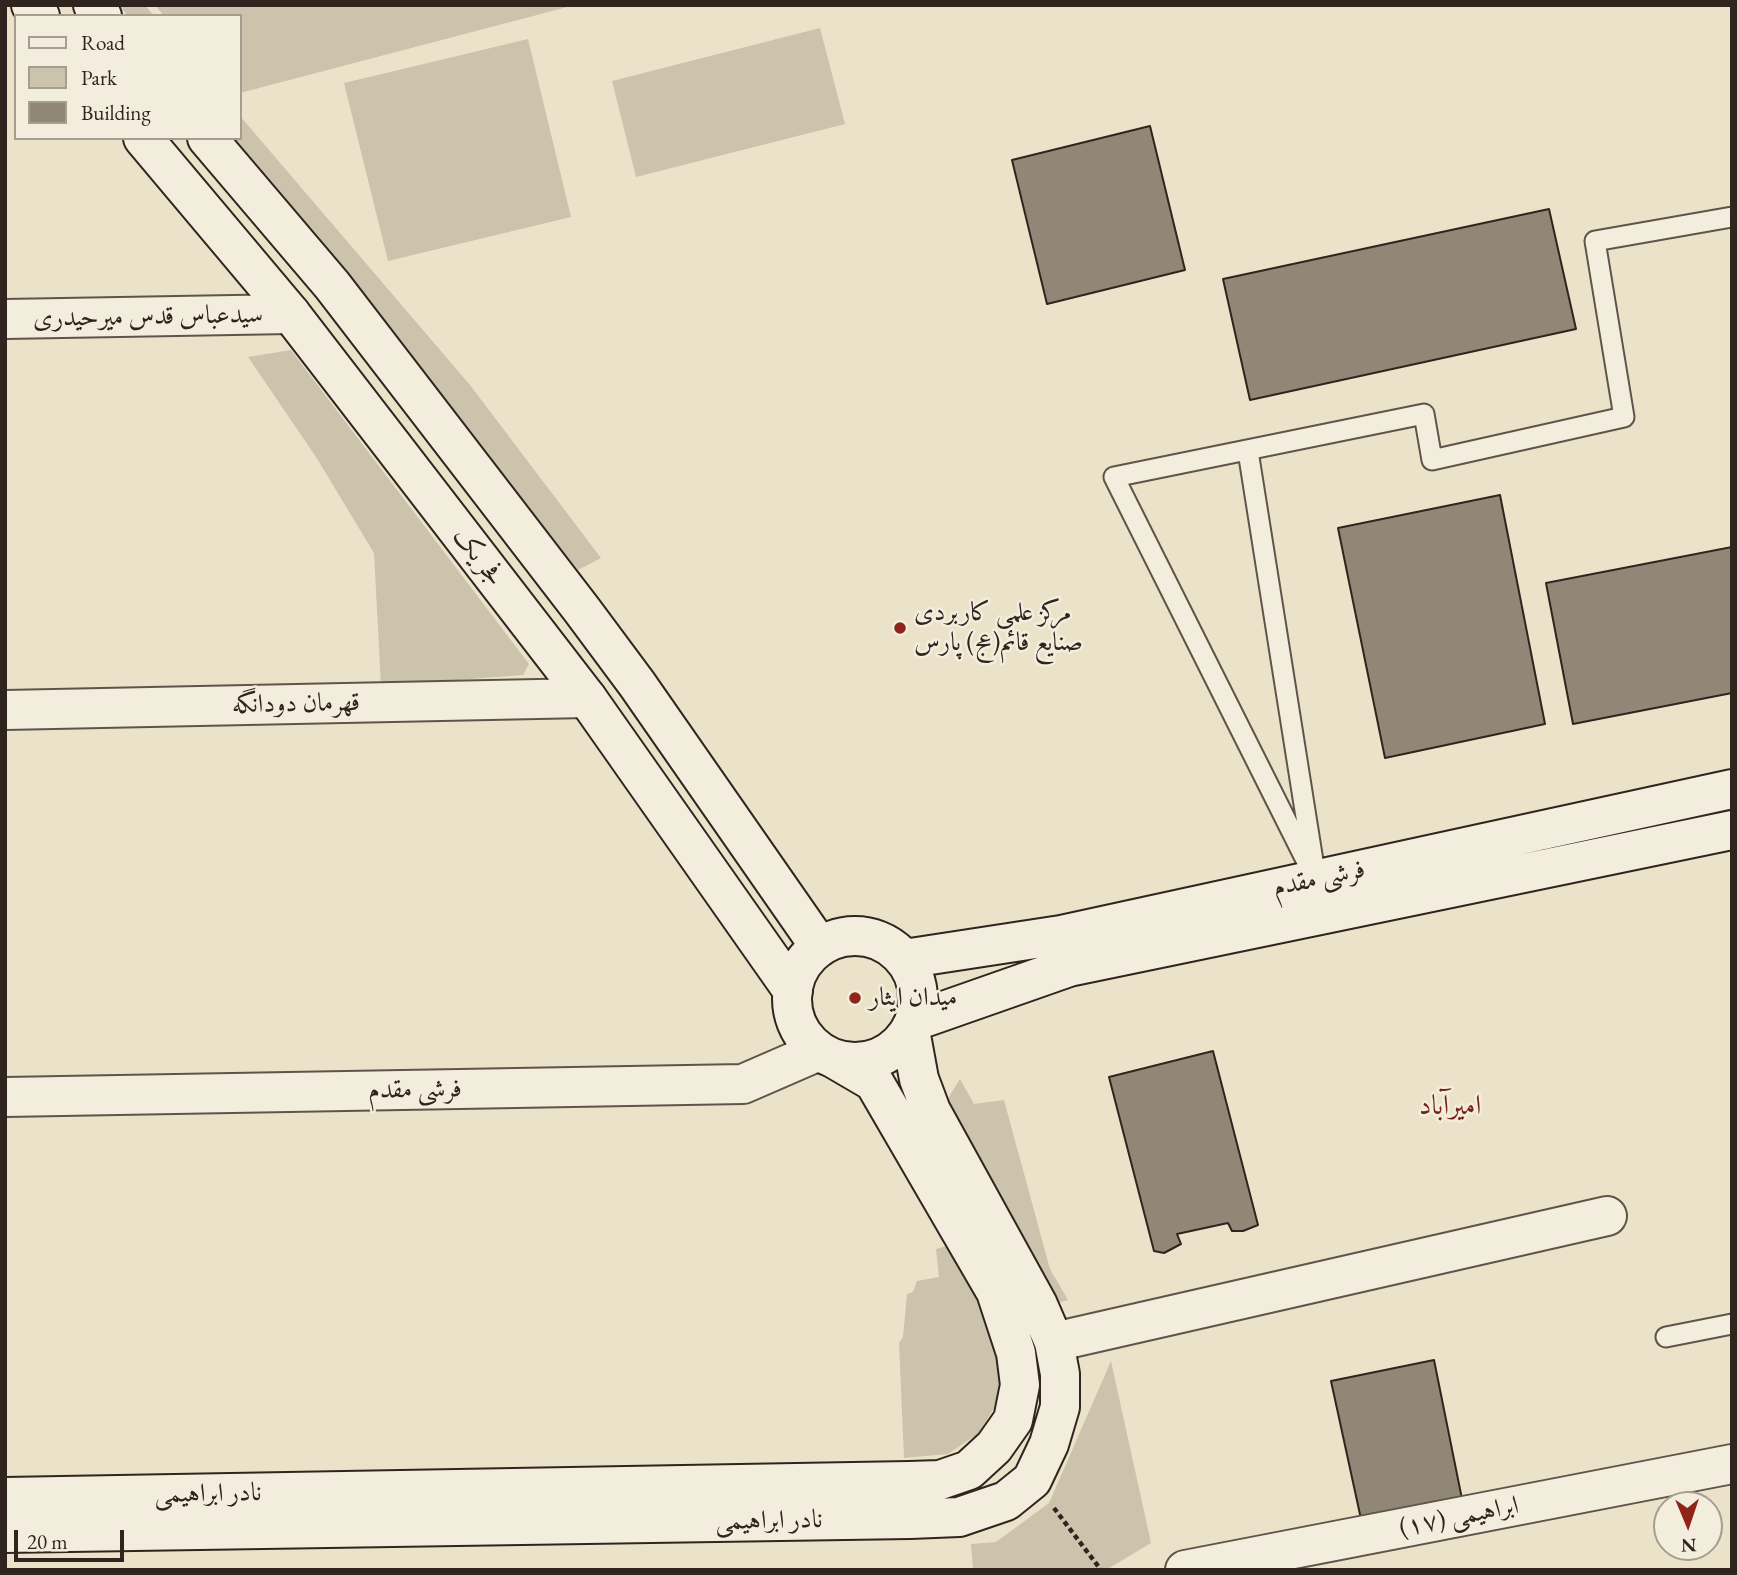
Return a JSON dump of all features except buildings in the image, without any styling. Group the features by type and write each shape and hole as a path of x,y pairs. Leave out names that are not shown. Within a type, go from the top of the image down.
{"street":[{"name":"فجر یک","path":"145,140 291,314 587,698 793,991"},
{"name":"فجر یک","path":"209,140 332,285 637,684 820,947"},
{"path":"291,314 332,285"},
{"name":"سیدعباس قدس میرحیدری","path":"5,318 291,314"},
{"name":"قهرمان دودانگه","path":"5,710 587,698 637,684"},
{"name":"فرشی مقدم","path":"904,959 1062,935 1732,789"},
{"name":"فرشی مقدم","path":"912,1025 1069,967 1732,830"},
{"path":"844,936 861,936 877,939 892,947 904,959 913,972 918,989 918,1005 905,1038 890,1051 873,1060 853,1062 826,1054 807,1040 793,1009 793,991 803,963 820,947 844,936"},
{"name":"نادر ابراهیمی","path":"5,1534 959,1517 1006,1501 1032,1480 1049,1444 1060,1407 1060,1374 1054,1342 1038,1305 931,1111 919,1079 912,1025"},
{"name":"فرشی مقدم","path":"5,1097 743,1084 826,1054"},
{"name":"نادر ابراهیمی","path":"5,1497 909,1481 940,1480 969,1470 994,1447 1013,1420 1020,1385 1016,1353 996,1292 874,1082 826,1054"},
{"path":"1054,1342 1606,1216"},
{"name":"ابراهیمی (۱۷)","path":"1185,1570 1732,1464"}],"lane":[{"path":"1316,880 1114,477 1424,414 1432,460 1624,417 1595,242 1732,217"},
{"path":"1248,451 1316,880"},
{"path":"1666,1337 1732,1324"}],"path":[{"path":"1032,1480 1101,1570"}],"green space":[{"path":"119,5 145,5 152,14 126,14"},
{"path":"155,5 575,5 242,92 242,14 162,14"},
{"path":"820,28 845,124 636,177 612,81"},
{"path":"528,39 571,217 388,261 344,83"},
{"path":"242,118 470,385 601,558 578,570 229,140 242,140"},
{"path":"291,350 529,664 523,675 381,686 374,553 316,457 248,357"},
{"path":"960,1079 974,1104 1004,1100 1050,1269 1068,1300 1054,1304 944,1105"},
{"path":"950,1245 972,1265 1002,1367 997,1403 979,1433 948,1454 904,1458 899,1343 903,1337 907,1294 913,1292 917,1281 939,1277 936,1249"},
{"path":"1111,1361 1151,1543 1106,1570 973,1570 971,1544 996,1542 1049,1503"}],"place":[{"name":"مرکز علمی کاربردی صنایع قائم(عج) پارس","path":"900,628"},
{"name":"میدان ایثار","path":"855,998"}],"district":[{"name":"امیرآباد","path":"1450,1106"}]}
